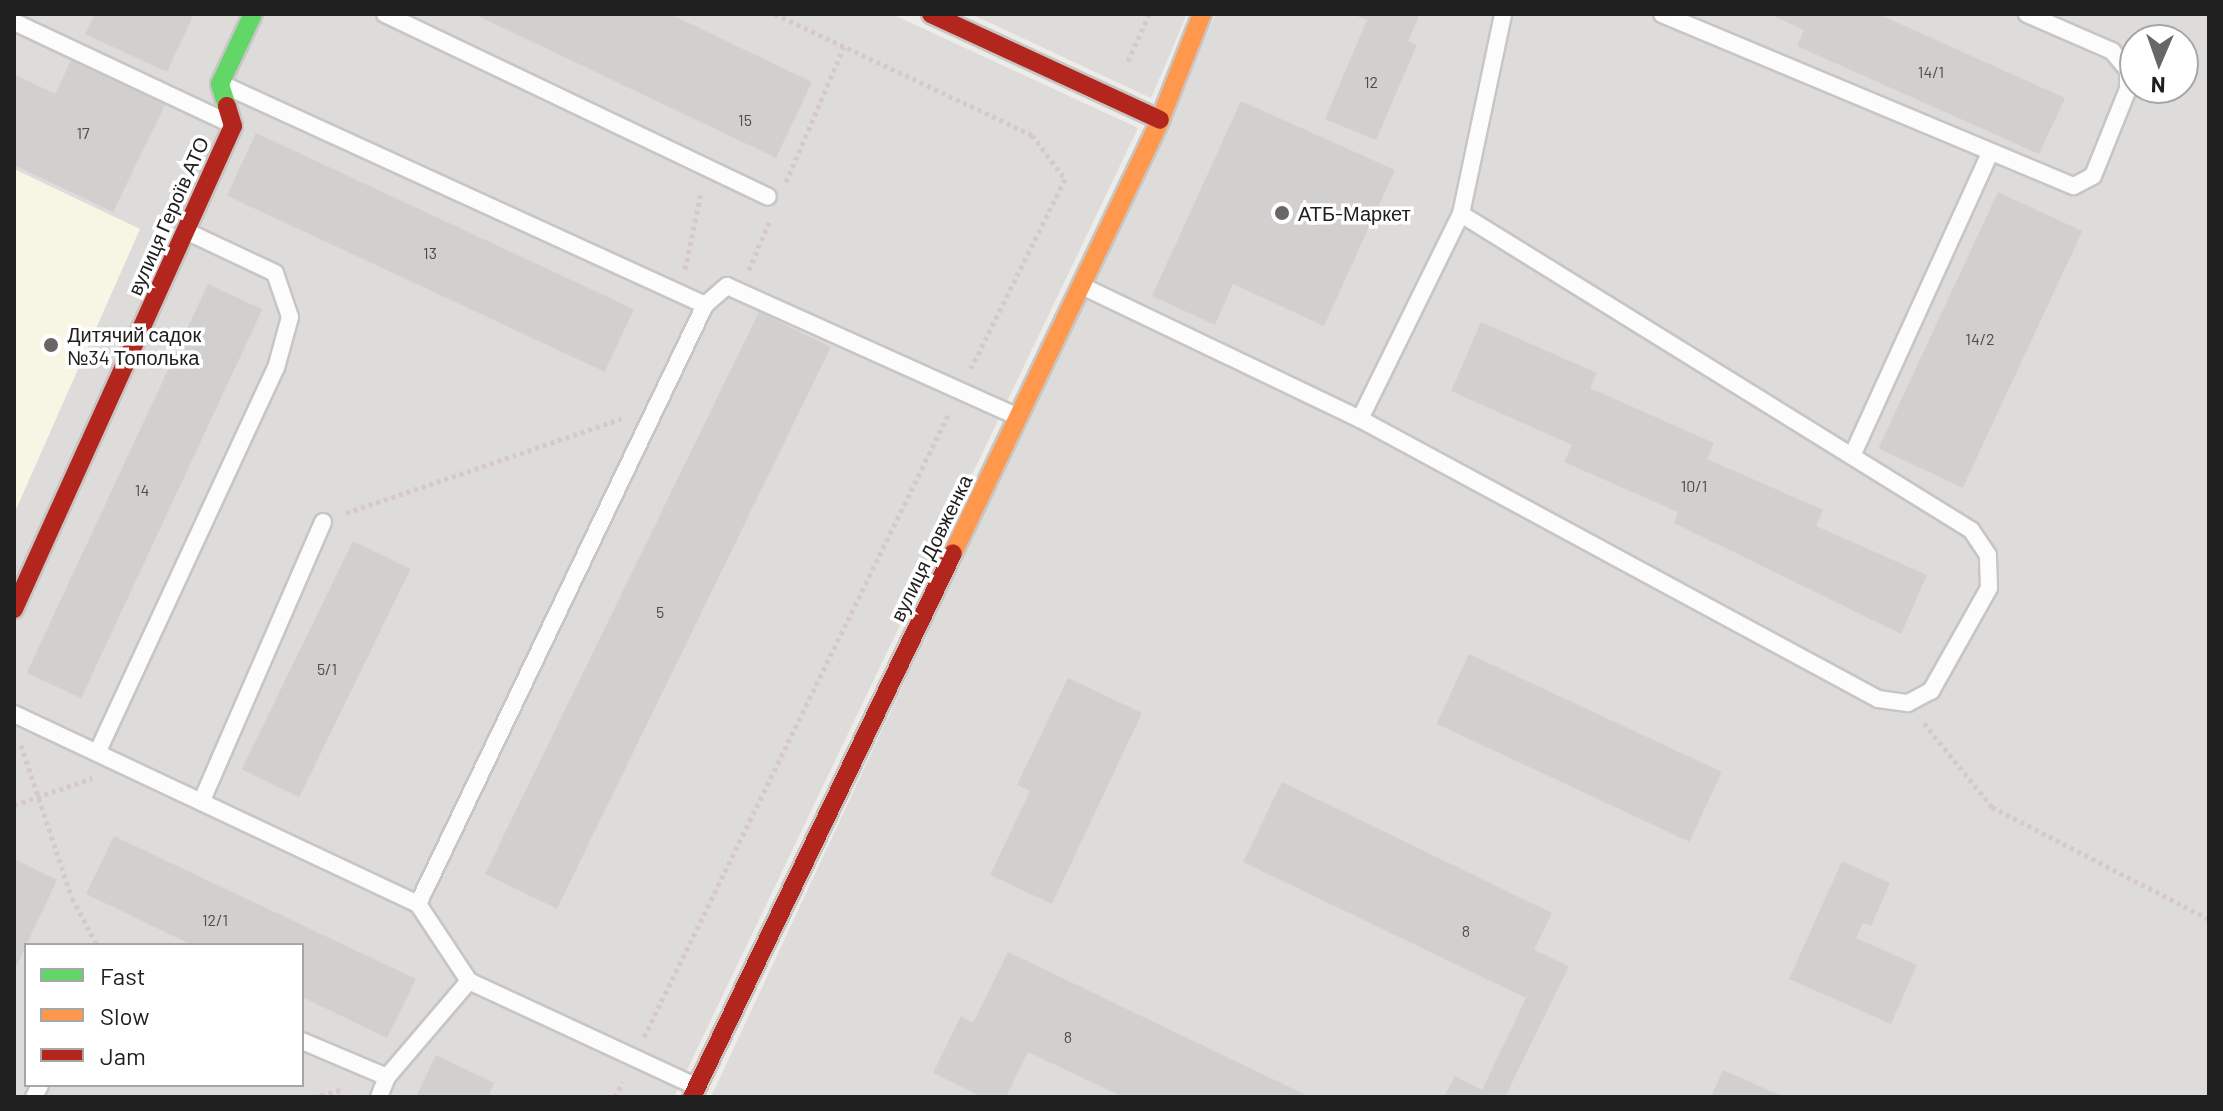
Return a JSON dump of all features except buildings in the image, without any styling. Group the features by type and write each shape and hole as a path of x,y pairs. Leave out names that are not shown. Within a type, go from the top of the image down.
{"street":[{"path":"220,84 253,14"},
{"path":"931,14 1160,120"},
{"name":"вулиця Довженка","path":"694,1092 1160,120 1202,14"},
{"name":"вулиця Героїв АТО","path":"14,609 233,126 220,84"}],"lane":[{"path":"385,14 774,202"},
{"path":"1360,419 1461,214 1503,14"},
{"path":"1662,14 1989,155 2074,186 2093,176 2128,89 2128,70 2112,51 2027,14"},
{"path":"14,22 233,126"},
{"path":"220,84 705,305"},
{"path":"1852,456 1989,155"},
{"path":"1080,286 1360,419 1878,699 1908,703 1931,691 1989,588 1988,555 1971,530 1461,214"},
{"path":"98,751 276,368 290,317 275,273 185,231"},
{"path":"418,904 705,305 727,286 1018,417"},
{"path":"203,798 323,522"},
{"path":"14,714 203,798 418,904 469,981 634,1058 694,1092"},
{"path":"379,1097 387,1077 469,981"},
{"path":"304,1042 387,1077"}],"path":[{"path":"615,1097 1065,179 1032,135 775,14"},
{"path":"1113,57 1127,64 1149,14"},
{"path":"740,291 774,202 844,47"},
{"path":"680,293 706,167"},
{"path":"323,522 657,406"},
{"path":"1908,703 1992,807 2209,919"},
{"path":"19,739 72,898 96,943"},
{"path":"14,805 130,766"}],"shaded area":[{"path":"14,14 892,14 1138,128 674,1097 14,1097"},
{"path":"971,14 1187,14 1151,98"},
{"path":"1216,14 2209,14 2209,1097 711,1097"},
{"name":"Дитячий садок №34 Тополька","path":"14,169 140,229 14,514"}],"traffic: fast":[{"path":"227,106 220,84 253,14"}],"traffic: slow":[{"path":"953,553 1160,120 1202,14"}],"traffic: jam":[{"path":"931,14 1160,120"},
{"path":"14,609 233,126 227,106"},
{"path":"692,1097 953,553"}],"place":[{"name":"АТБ-Маркет","path":"1282,213"},
{"name":"Дитячий садок №34 Тополька","path":"51,345"}]}
